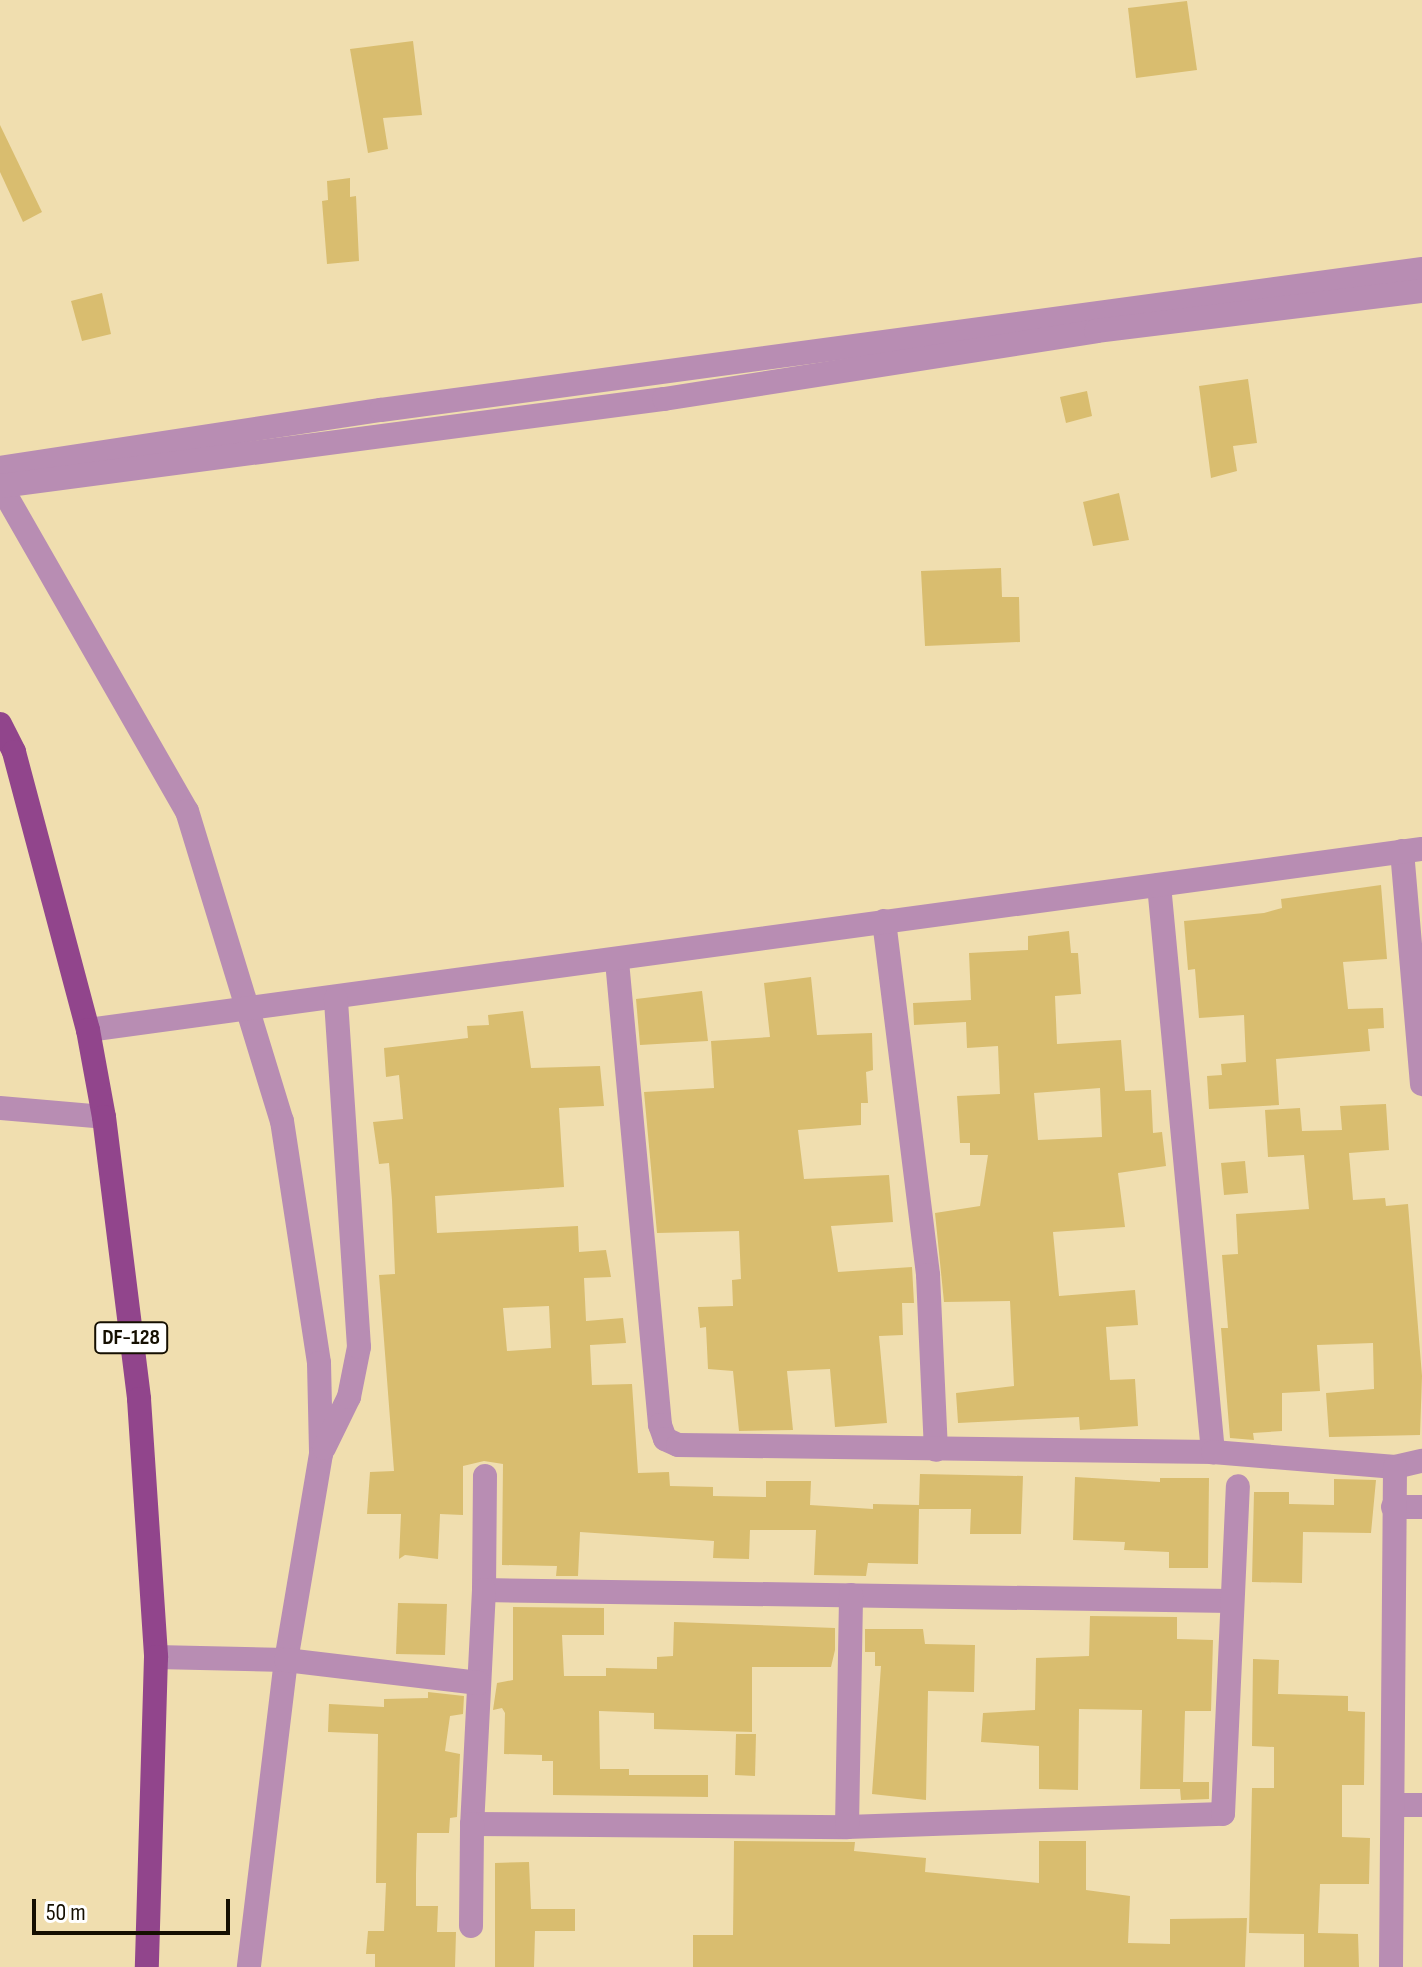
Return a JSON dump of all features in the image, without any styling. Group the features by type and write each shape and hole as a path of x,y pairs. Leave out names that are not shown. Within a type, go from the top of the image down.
{"main road":[{"name":"DF-128","path":"0,724 14,752 88,1030 104,1117 139,1399 156,1657 147,1967"}],"street":[{"path":"0,468 381,410 1422,269"},
{"path":"249,1967 286,1660 321,1454 319,1363 284,1136 251,1011 187,811 0,486 664,399 1096,331 1422,291"},
{"path":"88,1030 251,1011 1412,850 1422,1084"},
{"path":"1159,885 1213,1452"},
{"path":"884,921 928,1275 936,1450"},
{"path":"617,961 660,1425 665,1439 678,1445 1213,1452 1395,1467 1422,1461"},
{"path":"321,1454 349,1397 359,1347 336,999"},
{"path":"0,1108 104,1117"},
{"path":"1391,1967 1395,1467"},
{"path":"471,1926 472,1824 484,1590 485,1476"},
{"path":"472,1824 847,1827 1223,1814 1238,1486"},
{"path":"1393,1507 1422,1507"},
{"path":"484,1590 1231,1601"},
{"path":"847,1827 851,1595"},
{"path":"156,1657 286,1660 479,1683"},
{"path":"1394,1805 1422,1805"}],"building":[{"path":"1187,1 1197,70 1136,78 1128,8"},
{"path":"413,41 422,115 383,118 388,149 368,153 350,49"},
{"path":"0,125 42,212 23,222 0,172"},
{"path":"350,178 350,197 356,196 359,261 327,264 322,201 328,200 327,181"},
{"path":"102,293 111,334 82,341 71,301"},
{"path":"1248,379 1257,443 1233,446 1237,471 1211,478 1199,386"},
{"path":"1087,391 1092,416 1066,423 1060,397"},
{"path":"1119,493 1129,540 1093,546 1083,502"},
{"path":"1001,568 1002,597 1019,597 1020,642 925,646 921,571"},
{"path":"1381,885 1387,959 1343,962 1348,1009 1383,1008 1384,1028 1368,1029 1370,1051 1276,1059 1279,1105 1209,1109 1207,1076 1222,1075 1221,1064 1246,1062 1244,1015 1199,1018 1195,969 1188,970 1184,921 1264,913 1282,908 1281,899"},
{"path":"1069,931 1071,953 1078,953 1081,994 1055,996 1057,1044 1121,1040 1125,1091 1151,1090 1153,1133 1162,1132 1166,1166 1118,1173 1125,1227 1053,1232 1059,1296 1135,1290 1138,1325 1106,1327 1110,1380 1135,1379 1138,1426 1080,1430 1079,1417 958,1423 956,1393 1014,1386 1010,1301 944,1302 935,1213 980,1206 988,1155 970,1155 970,1143 960,1143 957,1096 1000,1094 998,1046 967,1048 966,1022 914,1025 913,1003 971,1000 969,953 1028,950 1028,936","holes":["1100,1088 1102,1137 1038,1140 1034,1093"]},
{"path":"811,977 817,1035 872,1033 873,1070 866,1072 868,1103 861,1103 861,1125 798,1130 804,1179 889,1175 893,1222 831,1226 838,1272 912,1267 914,1303 902,1303 903,1335 879,1336 887,1423 835,1427 830,1369 787,1371 793,1430 739,1431 733,1371 708,1369 706,1327 700,1328 698,1307 733,1306 732,1280 741,1279 739,1231 657,1233 644,1092 714,1088 711,1041 770,1037 764,983"},
{"path":"702,991 708,1041 640,1045 636,999"},
{"path":"523,1011 531,1068 600,1066 604,1106 559,1108 564,1187 435,1196 437,1233 578,1226 579,1252 606,1250 611,1277 584,1278 586,1321 623,1318 626,1343 590,1345 592,1385 632,1384 638,1473 669,1472 670,1486 713,1487 713,1496 766,1497 766,1481 811,1481 810,1505 873,1509 873,1504 919,1505 920,1474 1023,1476 1021,1534 970,1534 971,1509 919,1509 918,1564 868,1563 866,1576 814,1575 816,1530 750,1530 749,1559 713,1558 714,1541 580,1532 578,1576 556,1576 557,1566 502,1565 503,1464 484,1461 463,1466 463,1515 440,1514 438,1559 405,1555 399,1559 401,1514 367,1514 370,1472 394,1471 379,1275 395,1274 392,1200 389,1163 379,1164 373,1122 403,1119 399,1075 386,1077 384,1048 468,1038 467,1026 489,1025 488,1015","holes":["549,1306 551,1348 507,1351 503,1308"]},
{"path":"1386,1104 1389,1150 1349,1153 1353,1200 1385,1198 1386,1206 1408,1204 1422,1376 1420,1435 1329,1437 1326,1393 1374,1389 1373,1343 1317,1345 1320,1391 1282,1393 1282,1431 1253,1433 1254,1440 1230,1438 1221,1328 1228,1328 1222,1255 1238,1254 1236,1214 1309,1209 1304,1155 1268,1157 1265,1110 1300,1108 1302,1131 1342,1130 1340,1106"},
{"path":"1245,1161 1248,1193 1224,1195 1221,1163"},
{"path":"1075,1477 1160,1482 1160,1478 1209,1478 1208,1568 1169,1568 1169,1552 1124,1550 1125,1542 1073,1540"},
{"path":"1334,1479 1376,1480 1371,1533 1303,1532 1302,1583 1252,1582 1254,1492 1289,1492 1289,1504 1334,1505"},
{"path":"398,1603 447,1604 445,1655 396,1654"},
{"path":"513,1607 604,1608 604,1635 562,1635 564,1676 606,1676 606,1668 657,1669 657,1657 673,1656 674,1622 835,1628 835,1650 831,1667 752,1667 752,1732 654,1729 654,1713 599,1711 600,1769 629,1769 629,1775 708,1775 708,1797 553,1795 553,1761 542,1761 542,1755 504,1754 505,1713 502,1708 493,1710 497,1683 513,1680"},
{"path":"1090,1616 1177,1617 1177,1639 1213,1640 1211,1711 1185,1711 1183,1782 1209,1782 1209,1799 1181,1800 1180,1789 1140,1789 1142,1710 1079,1709 1078,1790 1039,1789 1039,1746 981,1742 983,1713 1035,1710 1036,1658 1089,1656"},
{"path":"865,1629 923,1629 925,1644 975,1645 974,1692 928,1691 926,1800 872,1794 881,1666 875,1666 875,1652 865,1652"},
{"path":"1253,1659 1279,1660 1278,1694 1348,1696 1348,1711 1365,1712 1364,1785 1342,1785 1342,1837 1370,1838 1369,1884 1320,1884 1318,1933 1358,1934 1359,1967 1304,1967 1304,1934 1249,1933 1252,1788 1274,1788 1274,1747 1252,1746"},
{"path":"428,1692 464,1696 463,1714 450,1716 445,1751 460,1754 457,1817 450,1818 449,1833 417,1833 416,1906 438,1906 437,1932 456,1932 455,1967 375,1967 375,1954 366,1954 368,1931 384,1931 386,1883 376,1883 378,1734 328,1732 329,1704 384,1707 384,1699 428,1698"},
{"path":"736,1734 756,1734 755,1776 735,1775"},
{"path":"734,1841 855,1842 854,1851 926,1858 925,1872 1039,1883 1039,1841 1086,1841 1086,1890 1130,1896 1128,1943 1170,1944 1170,1919 1247,1918 1245,1967 693,1967 693,1935 733,1935"},
{"path":"529,1862 531,1909 575,1909 575,1931 535,1931 534,1967 495,1967 495,1863"}]}
